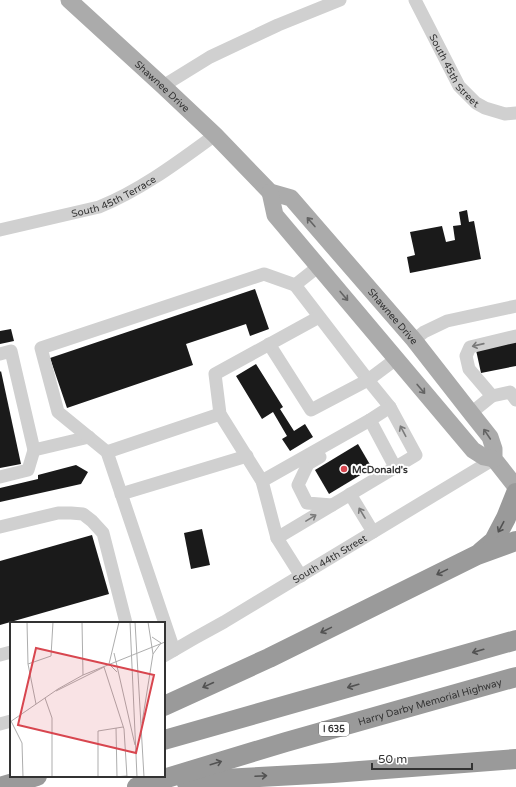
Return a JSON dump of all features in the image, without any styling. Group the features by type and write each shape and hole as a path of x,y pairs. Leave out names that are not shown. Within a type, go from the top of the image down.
{"highway":[{"path":"477,555 494,541 506,518 516,493"},
{"path":"165,706 269,658 477,555 516,541"},
{"path":"165,740 516,640"},
{"name":"Harry Darby Memorial Highway","path":"144,785 286,742 516,677"},
{"path":"144,785 333,773 516,759"},
{"path":"0,787 34,777"}],"main road":[{"name":"Shawnee Drive","path":"69,0 215,135 270,192 290,198 414,340 490,437 494,449 494,458 516,487"},
{"path":"270,192 275,215 396,359 473,450 484,457 494,458"},
{"path":"319,266 336,251"},
{"path":"396,359 414,340"}],"street":[{"path":"163,86 210,57 278,25 340,0"},
{"name":"South 45th Street","path":"415,0 459,86 476,103 485,108 505,114 516,113"},
{"name":"South 45th Terrace","path":"0,230 108,204 139,188 177,164 215,135"},
{"path":"295,285 319,266"},
{"path":"160,622 107,452 58,412 41,348 264,274 295,285 390,408 416,455 277,538"},
{"path":"414,340 424,332 447,321 516,306"},
{"path":"301,576 277,538 262,481 220,414 215,374 319,316"},
{"path":"492,396 469,369 466,356 470,346 516,336"},
{"path":"269,344 311,410 368,380 396,359"},
{"path":"0,354 12,351 34,450 28,470 0,477"},
{"path":"471,413 492,396 510,392 516,400"},
{"path":"332,505 307,504 298,485 308,464 371,423 390,408"},
{"path":"107,452 220,414"},
{"path":"371,423 395,467"},
{"path":"262,481 371,423"},
{"path":"34,450 88,437"},
{"path":"121,494 247,456"},
{"name":"South 44th Street","path":"169,653 301,576 494,458"},
{"path":"350,494 373,532"},
{"path":"0,527 58,513 83,514 103,533 124,622"},
{"path":"165,640 169,653"},
{"path":"0,655 10,652"},
{"path":"0,724 10,721"}],"building":[{"path":"467,210 469,222 474,221 481,259 410,273 407,257 415,255 410,232 442,226 446,242 455,240 453,226 461,225 459,212"},
{"path":"255,289 269,329 250,336 246,324 186,344 193,365 67,408 50,358"},
{"path":"11,329 14,341 0,344 0,331"},
{"path":"516,342 516,366 481,373 476,350"},
{"path":"256,364 283,407 280,409 294,431 305,424 313,437 290,451 282,439 287,436 273,412 262,419 236,376"},
{"path":"1,371 21,464 0,468 0,372"},
{"name":"McDonald's","path":"358,444 372,468 329,494 315,470"},
{"path":"76,465 88,472 81,484 0,502 0,488 38,479 38,475"},
{"path":"202,529 210,565 191,569 184,533"},
{"path":"92,535 109,594 0,625 0,561"}],"place":[{"name":"McDonald's","path":"344,469"}]}
